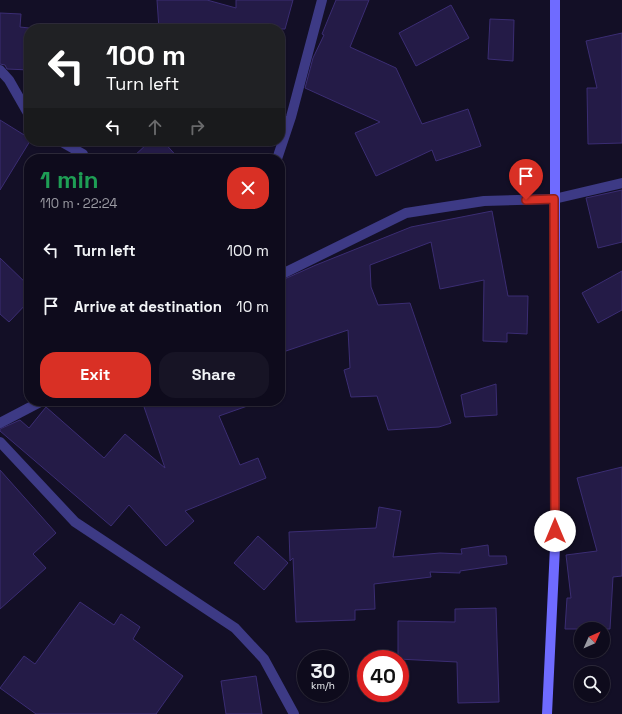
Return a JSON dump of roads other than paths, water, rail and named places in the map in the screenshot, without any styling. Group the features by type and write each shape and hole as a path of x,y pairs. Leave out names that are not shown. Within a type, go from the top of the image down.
{"street":[{"path":"285,135 322,0"},
{"path":"547,714 555,547 555,0"},
{"path":"0,70 9,80 24,106"},
{"path":"69,146 83,154"},
{"path":"285,273 406,213 484,201 554,199 622,183"},
{"path":"0,423 32,406"},
{"path":"0,442 75,522 235,628 264,659 294,714"}]}
